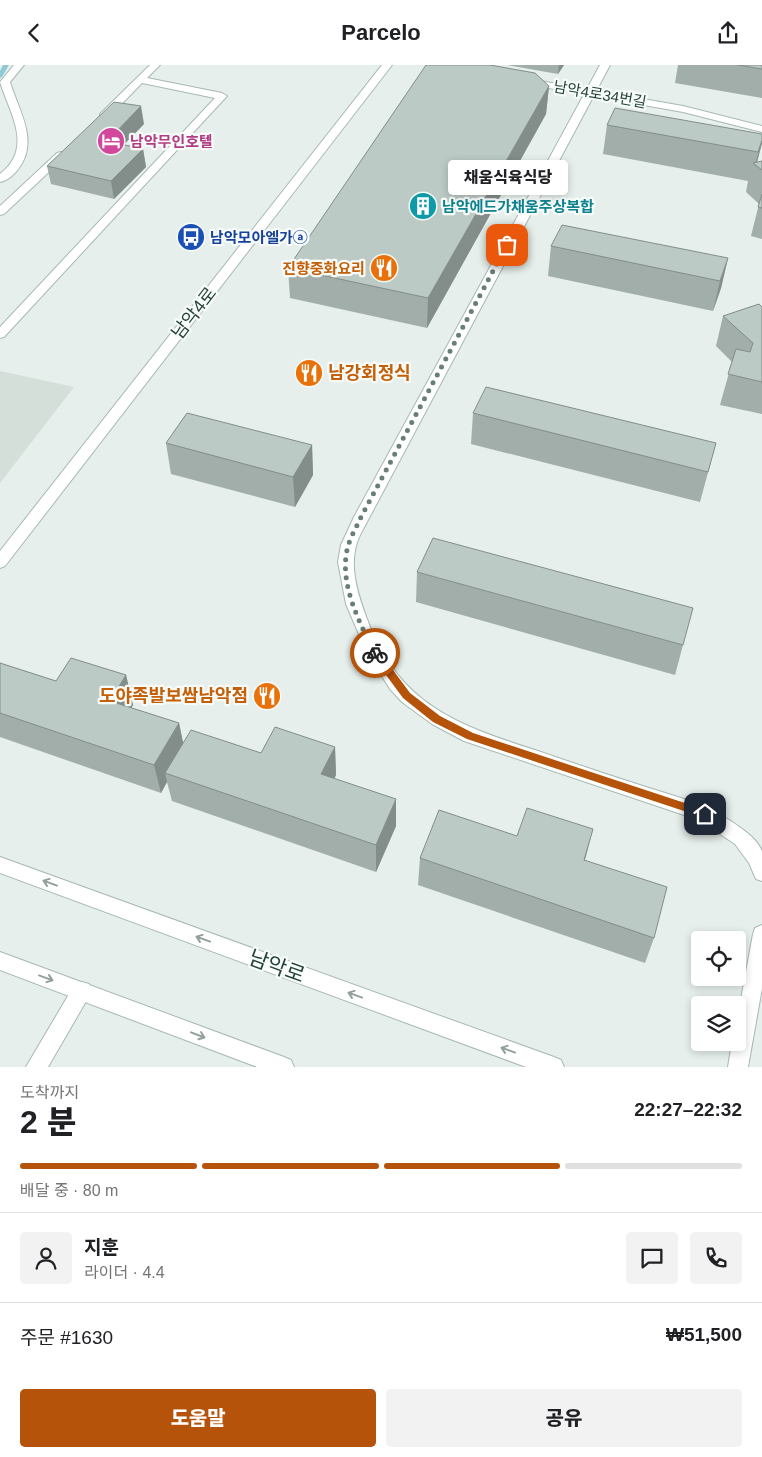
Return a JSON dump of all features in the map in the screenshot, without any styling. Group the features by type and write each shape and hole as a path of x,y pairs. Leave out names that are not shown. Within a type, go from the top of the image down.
{"street":[{"path":"0,179 8,175 21,158 26,139 5,83 19,65"},
{"path":"97,122 156,65"},
{"name":"남악4로","path":"0,562 387,65"},
{"path":"605,65 361,517 348,546 346,565 349,594 365,635 380,661 406,696 436,719 470,736 705,814 741,838 756,858 762,873"},
{"path":"0,335 222,96 140,80"},
{"name":"남악4로34번길","path":"522,80 683,109 762,129"},
{"path":"0,212 70,148"},
{"name":"남악로","path":"0,865 554,1067"},
{"path":"738,1067 762,934"},
{"path":"0,961 284,1067"},
{"path":"36,1067 82,991"}],"shaded area":[{"path":"0,371 74,387 0,483"}],"building":[{"name":"남악에드가채움주상복합","path":"426,65 490,65 535,73 549,86 428,298 288,268"},
{"path":"738,65 762,65 762,69"},
{"path":"114,102 141,106 107,141 143,149 111,181 47,166"},
{"path":"615,108 762,134 762,140 758,152 607,125"},
{"path":"762,161 762,170 753,163"},
{"path":"762,194 762,208 758,207"},
{"path":"562,225 728,258 720,281 551,246"},
{"path":"759,304 762,307 762,382 728,374 736,349 750,352 753,343 723,316"},
{"path":"486,387 716,443 708,472 473,413"},
{"path":"187,413 312,445 293,477 166,443"},
{"path":"433,538 693,608 683,645 417,572"},
{"path":"71,658 126,675 110,701 179,723 154,765 0,713 0,663 56,681"},
{"path":"275,727 335,747 321,774 396,799 376,845 165,773 191,730 261,753"},
{"path":"527,808 593,829 584,860 667,887 654,938 420,858 439,810 517,836"}],"waterway":[{"path":"0,76 6,65"}],"way so far":[{"path":"375,653 365,635 349,594 346,565 348,546 361,517 507,245"}],"place":[{"name":"남악무인호텔","path":"111,141"},
{"name":"남악에드가채움주상복합","path":"423,206"},
{"name":"남악모아엘가ⓐ","path":"191,237"},
{"name":"채움식육식당","path":"507,245"},
{"name":"진향중화요리","path":"384,268"},
{"name":"남강회정식","path":"309,373"},
{"name":"도야족발보쌈남악점","path":"267,696"}],"route":[{"path":"375,653 406,696 436,719 470,736 705,814"}]}
